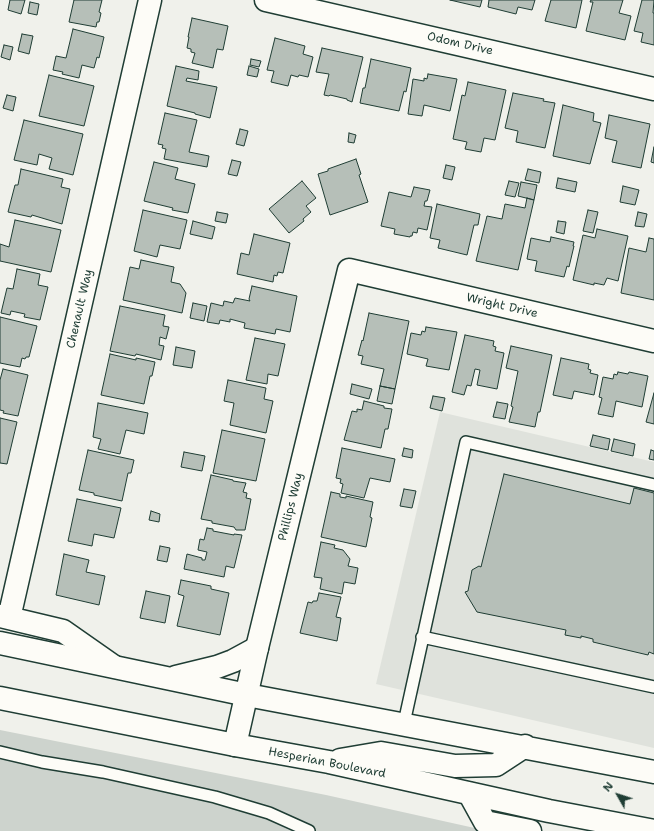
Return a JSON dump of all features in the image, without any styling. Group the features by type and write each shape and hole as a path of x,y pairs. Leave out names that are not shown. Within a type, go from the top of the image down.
{"street":[{"name":"Chenault Way","path":"5,617 150,0"},
{"name":"Odom Drive","path":"266,0 654,89"},
{"name":"Wright Drive","path":"349,270 654,341"},
{"name":"Phillips Way","path":"235,745 257,648 349,270"},
{"path":"5,617 63,631 113,666"},
{"path":"0,643 247,695 525,746 654,772"},
{"path":"171,679 217,668 234,661 257,648"},
{"name":"Hesperian Boulevard","path":"0,698 235,745 330,762 469,793 654,831"},
{"path":"330,762 381,753 455,766 496,765 525,746"},
{"path":"469,793 485,822 530,831"}],"lane":[{"path":"404,724 466,442 654,485"},
{"path":"422,637 654,687"},
{"path":"0,752 42,762 103,772 215,797 269,813 309,831"}],"shaded area":[{"path":"440,412 654,462 654,748 376,684"},
{"path":"0,730 326,795 488,831 0,831"}],"building":[{"path":"10,0 25,0 21,14 8,10"},
{"path":"74,0 102,0 99,12 101,13 99,22 97,22 96,27 69,22"},
{"path":"450,0 482,0 480,7"},
{"path":"489,0 535,0 532,10 518,7 516,14 488,7"},
{"path":"551,0 582,0 576,28 545,21"},
{"path":"591,0 623,0 619,13 631,16 625,40 586,31 593,2 590,2"},
{"path":"642,0 654,0 654,45 641,42 643,33 634,31"},
{"path":"30,2 39,4 37,15 28,13"},
{"path":"192,18 228,26 223,50 217,49 213,68 192,63 195,53 191,52 191,49 187,48"},
{"path":"73,29 104,37 99,58 97,57 94,68 82,65 79,78 53,70 56,56 66,58"},
{"path":"22,34 33,36 29,54 18,51"},
{"path":"275,38 305,46 303,54 313,57 308,77 291,75 288,86 271,82 274,71 267,70"},
{"path":"4,45 13,47 10,60 1,57"},
{"path":"322,48 363,57 352,102 347,99 324,95 329,74 316,72"},
{"path":"251,59 261,61 259,67 250,65"},
{"path":"371,59 411,68 406,92 404,91 399,111 360,103 363,88 365,88"},
{"path":"176,66 199,71 198,80 187,78 186,81 217,87 210,118 167,106"},
{"path":"249,66 259,69 257,77 247,75"},
{"path":"428,74 457,79 450,111 424,105 422,116 408,114 413,79 424,81 424,78 427,79"},
{"path":"49,75 94,86 84,126 39,116"},
{"path":"468,82 506,90 495,140 484,138 481,152 465,149 467,142 453,139 462,95 465,96"},
{"path":"513,93 544,99 543,101 555,103 545,148 516,142 518,131 505,128"},
{"path":"7,95 16,97 13,111 3,108"},
{"path":"563,105 594,113 593,121 601,123 590,164 553,156"},
{"path":"165,113 197,120 189,152 209,156 207,167 164,159 166,149 162,148 163,145 158,144"},
{"path":"609,115 650,124 641,168 612,162 617,141 605,138"},
{"path":"24,120 83,134 73,175 49,169 52,158 39,154 37,165 14,160"},
{"path":"240,129 248,131 244,146 236,144"},
{"path":"349,133 356,135 354,143 348,142"},
{"path":"654,147 654,163 651,162"},
{"path":"356,159 361,174 359,175 368,202 330,215 318,174"},
{"path":"232,160 241,162 237,176 228,174"},
{"path":"154,162 178,168 175,179 195,184 188,213 172,210 173,208 144,201"},
{"path":"446,165 455,167 452,180 443,178"},
{"path":"21,169 63,179 61,187 70,189 62,224 32,215 31,217 8,212 15,185 18,185"},
{"path":"528,169 541,172 539,183 525,180"},
{"path":"558,178 577,182 575,192 556,188"},
{"path":"302,181 316,198 306,206 311,212 303,219 304,221 289,233 269,209"},
{"path":"509,181 519,183 515,197 505,195"},
{"path":"521,182 537,185 534,200 518,196"},
{"path":"623,186 639,190 635,205 620,202"},
{"path":"414,187 430,190 424,206 432,207 427,230 418,228 417,233 413,232 412,236 410,237 394,234 395,229 381,226 389,192 411,197"},
{"path":"527,198 534,200 518,270 476,261 487,216 502,219 505,204 525,208"},
{"path":"437,204 480,214 478,225 474,225 467,255 438,248 440,240 430,238"},
{"path":"143,210 187,220 180,249 160,245 157,257 134,251"},
{"path":"588,210 598,212 593,233 583,231"},
{"path":"217,212 228,214 226,223 215,221"},
{"path":"638,212 647,214 644,227 635,226"},
{"path":"15,220 61,230 51,272 0,261 0,244 9,247"},
{"path":"193,221 215,227 212,239 190,234"},
{"path":"558,221 566,222 564,234 556,232"},
{"path":"597,229 628,236 618,281 607,278 604,285 594,283 594,285 573,280 583,235 595,238"},
{"path":"254,234 290,243 283,273 278,272 277,276 274,275 273,282 237,274 241,253 249,255"},
{"path":"551,237 574,242 569,267 567,266 564,277 535,271 537,261 527,259 531,238 550,242"},
{"path":"649,238 654,239 654,300 621,293 629,248 646,252"},
{"path":"141,260 174,267 171,282 180,284 186,293 182,313 123,300 130,267 139,269"},
{"path":"17,269 40,274 38,285 48,287 40,320 24,317 25,314 11,311 10,315 1,313 7,288 13,289"},
{"path":"252,286 297,296 290,332 276,329 275,334 244,328 245,323 230,319 230,322 220,320 219,324 207,322 211,303 223,306 224,301 233,303 235,298 250,301 249,299"},
{"path":"193,303 207,306 204,321 190,318"},
{"path":"120,306 165,315 163,326 169,327 166,339 160,337 159,345 164,346 161,360 136,354 135,356 110,351"},
{"path":"369,313 409,321 395,389 380,386 384,369 361,364 363,356 358,355 362,340 363,341"},
{"path":"0,317 37,326 29,357 26,357 25,359 22,358 20,367 0,363"},
{"path":"426,327 457,332 449,370 426,366 428,359 407,354 411,333 421,335 422,331 425,332"},
{"path":"465,335 494,341 493,346 496,347 495,351 504,353 497,389 477,385 480,370 475,369 471,386 467,385 464,395 452,392"},
{"path":"255,338 285,344 278,376 268,374 267,384 246,380"},
{"path":"511,346 552,355 540,412 538,412 535,427 509,422 513,407 511,406 518,371 506,368"},
{"path":"176,347 195,351 192,368 173,365"},
{"path":"110,354 136,360 136,358 155,362 152,376 150,376 144,404 101,395"},
{"path":"561,358 589,364 588,369 591,370 590,373 598,375 594,395 574,391 572,399 553,395"},
{"path":"3,369 28,375 18,416 3,413 4,411 0,410 0,380"},
{"path":"618,372 628,374 629,372 648,376 642,407 616,401 613,417 598,414 602,398 599,397 603,377 613,379 614,374 617,375"},
{"path":"228,380 266,388 264,399 273,401 266,433 230,425 234,403 224,401"},
{"path":"352,384 372,389 369,399 350,394"},
{"path":"380,386 395,389 392,404 377,401"},
{"path":"654,393 654,424 646,422"},
{"path":"433,396 445,398 442,411 430,408"},
{"path":"364,401 384,406 384,408 392,409 388,429 385,429 381,448 344,440 352,411 357,412 357,409 362,410"},
{"path":"497,402 508,404 505,419 493,417"},
{"path":"98,403 148,413 144,434 126,430 120,454 98,449 101,439 93,437"},
{"path":"0,418 17,422 7,464 0,463"},
{"path":"222,430 265,439 256,481 213,473"},
{"path":"593,435 610,439 608,450 590,446"},
{"path":"614,439 635,444 633,456 611,451"},
{"path":"342,448 395,459 390,482 370,478 364,498 341,493 343,484 340,483 341,479 336,478"},
{"path":"404,448 413,450 412,458 402,456"},
{"path":"88,450 134,460 131,473 128,473 122,501 79,490"},
{"path":"651,450 654,451 654,460 649,459"},
{"path":"184,452 205,456 202,471 181,467"},
{"path":"504,474 630,504 634,488 654,493 654,654 649,652 648,655 593,642 593,639 581,636 581,638 565,635 566,630 477,612 465,592 468,591 472,570 479,566 481,567"},
{"path":"211,475 246,483 243,492 247,493 246,498 251,499 245,530 236,530 234,527 212,523 212,521 201,519"},
{"path":"404,489 416,491 412,508 400,506"},
{"path":"331,492 340,494 340,497 346,498 346,496 373,502 370,517 372,518 366,547 321,537"},
{"path":"77,499 121,508 114,538 94,534 92,546 68,541"},
{"path":"151,511 160,514 159,522 149,520"},
{"path":"207,528 213,529 213,531 242,535 234,568 226,566 224,577 184,569 187,554 205,560 207,552 198,550 200,539 204,540"},
{"path":"321,542 335,545 334,548 343,550 350,559 348,566 358,568 355,584 344,582 342,594 320,589 322,578 314,577"},
{"path":"160,546 170,548 167,562 157,560"},
{"path":"64,554 89,560 86,572 105,576 99,605 56,595"},
{"path":"181,580 211,586 211,589 229,593 220,635 177,626 184,596 178,594"},
{"path":"146,591 170,596 165,623 140,618"},
{"path":"319,593 341,597 336,617 341,618 337,641 300,633 308,602 312,603 313,601 317,601"}]}
